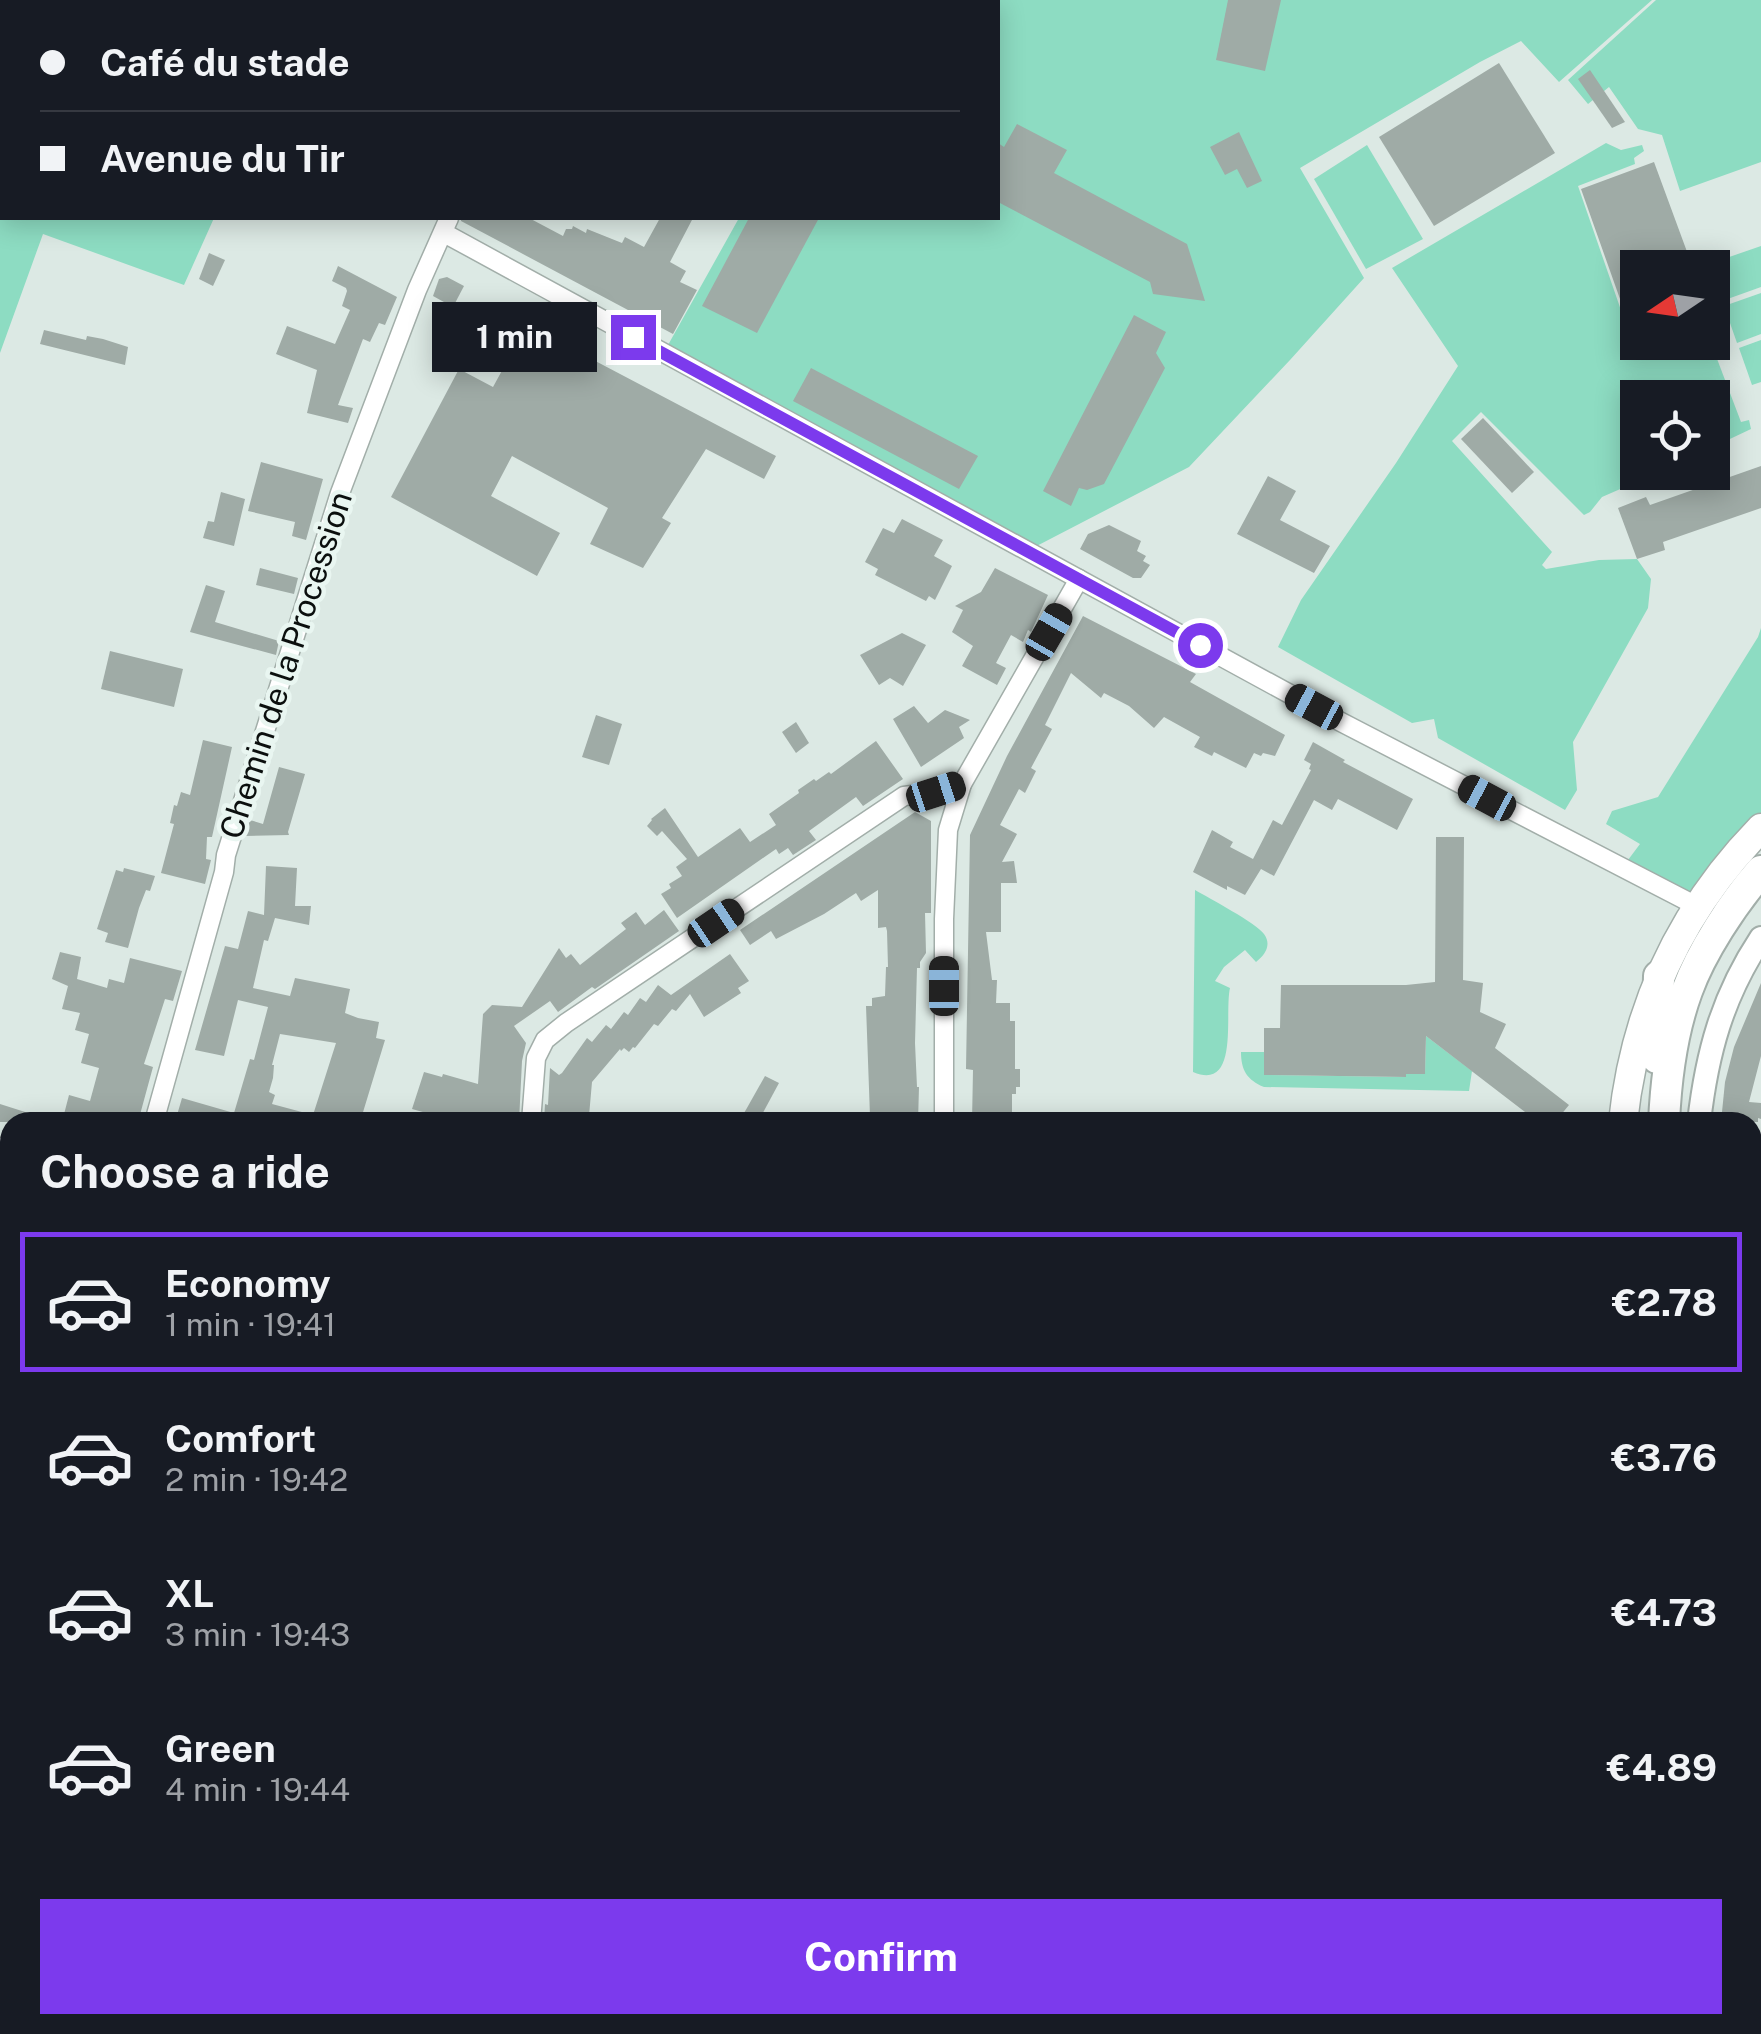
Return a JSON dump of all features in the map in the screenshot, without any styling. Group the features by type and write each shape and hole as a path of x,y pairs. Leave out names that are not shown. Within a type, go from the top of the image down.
{"highway":[{"path":"1665,1112 1669,1070 1687,991 1724,922 1761,871"},
{"path":"1680,1112 1688,1040 1701,984 1724,922"},
{"path":"1653,1112 1659,976"}],"main road":[{"path":"1624,1112 1637,1040 1659,976 1693,912 1725,867 1761,828"}],"street":[{"path":"446,225 1079,580 1687,902 1693,912"},
{"name":"Chemin de la Procession","path":"157,1112 226,855 303,602 346,475 446,225"},
{"path":"944,1112 948,830 962,784 1079,580"},
{"path":"531,1112 536,1058 545,1040 566,1023 904,796 962,784"},
{"path":"1701,1112 1712,1042 1733,986 1760,942"}],"green space":[{"path":"1000,0 1652,0 1559,82 1521,41 1300,168 1364,278 1189,467 1027,551 663,354 738,220 1000,220"},
{"path":"1656,0 1761,0 1761,162 1680,191 1662,135 1638,129 1609,87 1588,104 1568,80"},
{"path":"1606,143 1621,150 1642,145 1644,151 1634,158 1635,164 1578,186 1620,307 1620,360 1717,360 1725,380 1620,380 1620,489 1602,497 1584,515 1481,412 1452,441 1552,552 1542,565 1546,569 1599,560 1637,559 1651,579 1648,608 1573,742 1577,790 1565,810 1438,738 1434,719 1412,723 1278,647 1301,600 1458,366 1392,268"},
{"path":"1367,145 1423,239 1366,269 1314,179"},
{"path":"0,220 213,220 184,285 43,234 0,353"},
{"path":"1761,246 1761,287 1730,298 1730,257"},
{"path":"1761,293 1761,334 1737,343 1730,323 1730,304"},
{"path":"1761,340 1761,382 1752,385 1739,348"},
{"path":"1730,393 1741,422 1749,420 1751,429 1730,439"},
{"path":"1761,628 1761,814 1687,901 1622,868 1640,844 1606,824 1612,811 1658,797"},
{"path":"1195,890 1252,924 1267,942 1265,953 1256,962 1245,950 1224,967 1215,981 1230,988 1227,1047 1218,1071 1208,1075 1193,1072"},
{"path":"1426,1036 1472,1071 1469,1091 1264,1087 1249,1078 1241,1058 1241,1052 1264,1052 1265,1075 1405,1077 1425,1073"}],"building":[{"path":"1228,0 1281,0 1265,71 1216,60"},
{"path":"1499,63 1555,153 1434,226 1379,137"},
{"path":"1590,70 1625,122 1612,128 1578,79"},
{"path":"1017,124 1067,150 1054,173 1187,244 1205,301 1153,294 1150,282 1000,203 1000,144 1004,147"},
{"path":"1239,132 1262,181 1247,188 1237,169 1225,175 1210,147"},
{"path":"1654,162 1686,250 1620,250 1620,299 1581,189"},
{"path":"533,220 563,236 573,226 622,243 625,237 644,247 659,220 692,220 670,262 686,271 680,282 697,290 673,334 461,221"},
{"path":"748,220 818,220 757,333 702,306"},
{"path":"209,253 225,260 213,286 199,279"},
{"path":"338,266 397,297 385,325 379,323 370,342 363,339 338,405 353,408 348,423 307,413 317,370 276,354 287,326 335,344 350,310 342,306 346,288 332,281"},
{"path":"447,277 464,286 453,307 433,296 439,279"},
{"path":"506,314 776,456 764,479 706,449 662,518 671,523 643,568 590,544 608,508 512,456 491,496 560,533 537,576 391,497 459,369 493,387 515,347 496,334"},
{"path":"1134,315 1166,332 1156,353 1165,368 1104,484 1087,490 1079,488 1071,506 1043,491"},
{"path":"44,330 128,347 125,365 40,344"},
{"path":"811,368 978,456 959,489 793,401"},
{"path":"1483,418 1534,472 1512,493 1461,439"},
{"path":"261,462 323,479 306,540 292,536 295,522 248,511"},
{"path":"1761,466 1761,508 1663,542 1665,550 1637,559 1618,508 1646,497 1650,505 1693,490 1730,490 1730,477"},
{"path":"1268,476 1296,491 1280,520 1330,546 1314,573 1237,534"},
{"path":"221,492 245,499 234,546 203,538 208,521 214,522"},
{"path":"902,519 943,540 934,556 952,566 935,600 929,596 926,601 875,575 878,569 865,562 883,528 894,533"},
{"path":"1109,525 1141,541 1137,551 1146,556 1143,561 1150,565 1141,578 1133,578 1080,549 1088,534"},
{"path":"260,568 298,578 294,594 256,585"},
{"path":"995,568 1048,595 1023,642 1011,635 996,663 1006,668 997,685 962,666 973,646 952,632 963,610 955,606 981,592"},
{"path":"206,585 225,591 215,622 279,641 276,655 190,632"},
{"path":"1083,616 1196,674 1190,682 1285,735 1275,756 1254,753 1246,768 1194,747 1200,737 1164,717 1154,728 1129,706 1104,693 1101,698 1071,673 1045,725 1052,729 1031,768 1036,771 1025,793 1019,789 1000,825 1017,834 1002,862 1014,861 1017,883 1001,883 1001,932 986,932 992,980 997,980 996,1003 1010,1003 1010,1021 1015,1021 1015,1069 1020,1069 1020,1087 1012,1094 1012,1112 972,1112 973,1070 966,1069 970,835 1007,756"},
{"path":"902,633 926,645 903,686 890,678 879,685 860,655"},
{"path":"110,651 183,669 174,707 101,689"},
{"path":"914,706 928,723 945,710 970,720 959,727 964,738 921,767 893,719"},
{"path":"596,715 622,724 609,765 582,757"},
{"path":"796,722 809,743 796,753 782,732"},
{"path":"203,740 232,747 212,837 207,837 206,859 211,860 205,884 161,873 174,824 170,823 174,805 177,806 181,792 190,795"},
{"path":"876,741 903,779 863,806 856,797 809,831 816,840 793,855 788,848 779,854 776,849 677,918 661,894 682,876 676,867 687,859 662,831 657,836 647,826 651,819 665,808 698,857 740,828 750,842 776,825 769,814 798,790 831,774"},
{"path":"1313,742 1413,799 1397,830 1338,799 1332,810 1314,800 1274,876 1261,869 1245,895 1193,872 1212,830 1233,842 1230,847 1253,859 1273,820 1282,825 1311,770 1311,764 1304,760"},
{"path":"279,767 305,774 289,835 245,836 250,820 263,824"},
{"path":"915,812 931,821 931,913 925,913 926,953 917,968 918,1112 870,1112 866,1006 872,1006 872,998 885,996 888,967 886,927 878,928 878,890 861,901 856,893 776,939 771,931 750,945 740,930"},
{"path":"1436,837 1464,837 1463,980 1483,983 1480,1012 1506,1024 1495,1048 1569,1105 1563,1112 1525,1112 1426,1036 1425,1074 1264,1075 1264,1028 1280,1028 1281,985 1435,982"},
{"path":"266,866 297,868 295,906 311,906 309,925 275,918 268,941 264,940 253,988 290,996 295,978 350,989 345,1013 379,1022 376,1038 385,1040 363,1112 314,1112 336,1043 280,1034 272,1065 272,1104 302,1112 234,1112 268,1007 238,1000 224,1056 195,1050 225,946 238,949 248,911 264,915"},
{"path":"124,868 155,876 139,908 128,948 105,942 108,933 97,929 116,870 123,872"},
{"path":"664,910 679,931 558,1012 550,1001 514,1026 526,1043 519,1112 412,1109 424,1072 478,1084 483,1014 492,1005 522,1007 559,948 566,958 571,954 580,965 626,929 621,923 636,912 645,925"},
{"path":"60,952 81,957 77,979 107,988 109,979 124,983 130,958 182,971 173,1001 165,999 144,1064 153,1067 141,1112 65,1112 69,1095 90,1101 99,1068 81,1063 89,1034 75,1030 80,1013 62,1009 68,986 52,979"},
{"path":"730,954 749,981 738,988 741,993 704,1017 690,994 658,1026 654,1024 635,1048 629,1052 620,1049 592,1082 589,1112 545,1112 550,1068 562,1073 587,1038 592,1042 606,1025 611,1029 640,998 646,1002 658,985 671,995"},
{"path":"1761,983 1761,1056 1749,1102 1761,1103 1761,1112 1722,1112 1734,1047"},
{"path":"765,1076 779,1083 763,1112 745,1112"},
{"path":"182,1098 231,1112 178,1112"},
{"path":"0,1104 25,1112 0,1112"}],"route":[{"path":"633,337 1200,645"}]}
